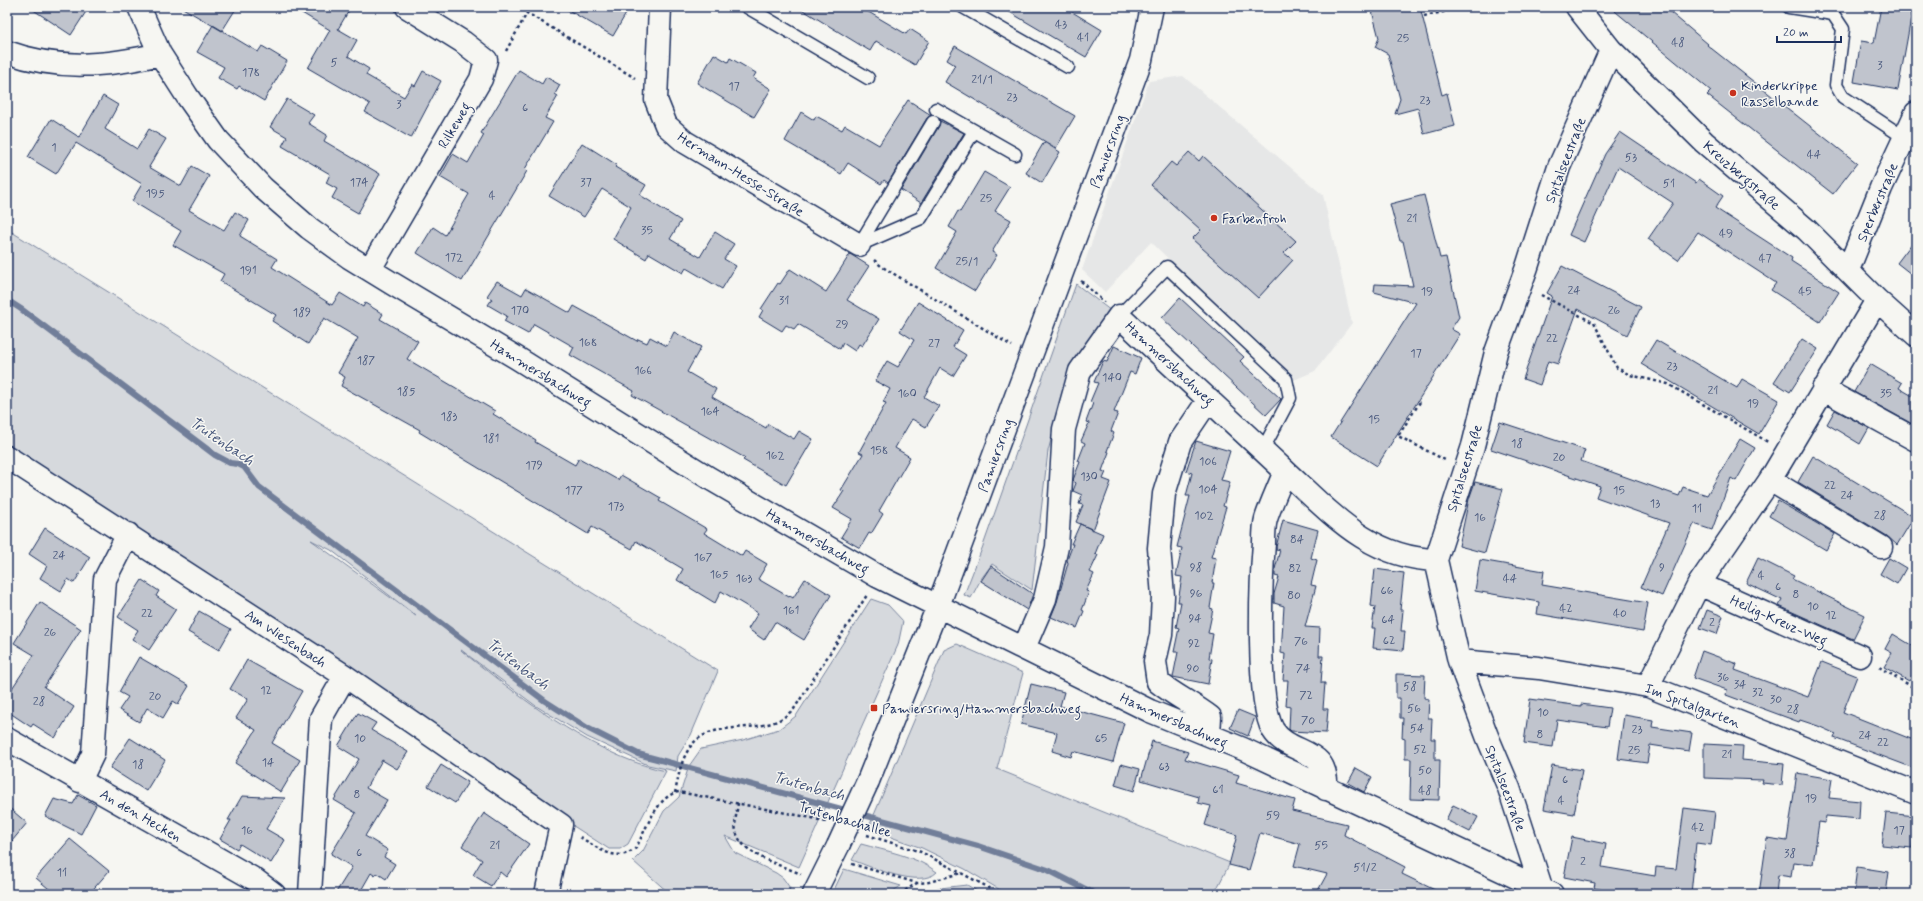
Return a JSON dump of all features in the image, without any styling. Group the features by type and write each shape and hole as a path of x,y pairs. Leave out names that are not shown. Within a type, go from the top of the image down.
{"street":[{"name":"Hammersbachweg","path":"139,7 160,54 218,140 263,188 309,228 370,269 517,358 709,478 877,576 1150,711 1209,735 1547,892"},
{"name":"Rilkeweg","path":"370,269 481,79 486,60 463,42 407,7"},
{"name":"Hermann-Hesse-Straße","path":"660,7 656,100 666,125 685,142 859,245"},
{"name":"Pamiersring","path":"810,885 841,854 868,781 938,606 1141,60 1152,7"},
{"name":"Kreuzbergstraße","path":"1577,7 1611,50 1704,142 1807,230 1877,300 1916,335"},
{"name":"Spitalseestraße","path":"1547,892 1508,788 1486,736 1459,661 1436,560 1473,446 1496,352 1560,166 1611,50"},
{"path":"7,52 28,60 69,66 112,64 160,54"},
{"name":"Sperberstraße","path":"1848,270 1881,188 1916,114"},
{"path":"1648,686 1699,584 1770,480 1877,300"},
{"name":"Hammersbachweg","path":"1024,648 1045,600 1056,547 1064,429 1080,372 1119,316 1347,528 1384,550 1416,560 1436,560"},
{"path":"1823,389 1916,440"},
{"path":"1209,399 1180,442 1164,494 1159,548 1163,596 1161,635 1155,661 1158,682 1171,692 1192,703 1210,717 1209,735"},
{"name":"Am Wiesenbach","path":"7,457 345,676 561,825"},
{"path":"1285,471 1266,520 1261,570 1264,688 1268,718 1274,731 1284,741 1315,758 1323,766 1327,775 1326,789"},
{"path":"1770,480 1881,547"},
{"path":"80,781 93,754 105,579 128,534"},
{"name":"Heilig-Kreuz-Weg","path":"1699,584 1860,656"},
{"name":"Im Spitalgarten","path":"1459,661 1539,668 1648,686 1916,793"},
{"path":"310,894 321,718 345,676"},
{"name":"An den Hecken","path":"7,739 254,880 274,894"},
{"path":"546,894 561,825"}],"lane":[{"path":"747,7 868,78"},
{"path":"963,7 1068,67"},
{"path":"1789,7 1834,14 1842,29 1836,85 1843,97 1905,138"},
{"path":"936,109 1015,154"},
{"path":"859,245 892,193 933,122"},
{"path":"859,245 921,218 974,130"},
{"path":"1119,316 1167,267 1286,379 1290,398 1263,449"}],"path":[{"path":"1424,16 1467,7"},
{"path":"505,52 528,13 656,90"},
{"path":"859,245 881,266 1018,350"},
{"path":"1065,266 1119,316"},
{"path":"1520,284 1594,323 1617,368 1630,375 1668,384 1786,453"},
{"path":"1420,402 1398,436 1465,470"},
{"path":"561,825 606,852 622,856 636,848 661,802 674,793 684,759 690,747 708,734 725,729 768,724 779,720 794,709 841,637 877,576"},
{"path":"1860,656 1916,689"},
{"name":"Trutenbachallee","path":"674,793 738,803 812,818 833,824"},
{"path":"738,803 735,822 736,832 740,842 748,850 810,885"},
{"name":"Trutenbachallee","path":"862,833 921,852 1001,894"},
{"path":"841,854 917,882 929,882 961,872"},
{"path":"900,894 917,882"}],"shaded area":[{"name":"Farbenfroh","path":"1183,76 1323,195 1352,323 1315,371 1294,380 1151,242 1105,292 1082,270 1149,81"},
{"path":"7,229 718,671 691,735 678,756 676,771 648,765 587,737 536,706 461,650 534,706 576,734 621,757 666,771 628,844 620,849 609,849 502,780 7,451","holes":["311,540 331,550 416,616"]},
{"path":"1076,284 1111,311 1058,414 1048,451 1032,590 992,564 981,579 971,598 964,595 983,546"},
{"path":"871,599 888,605 903,621 898,645 799,867 725,836 735,853 776,873 783,878 790,888 788,894 670,894 633,861 643,851 664,811 679,797 689,766 701,749 743,740 779,729 796,716"},
{"path":"957,644 1023,673 997,769 1230,863 1214,894 1007,894 965,869 922,848 868,829 944,650"},
{"path":"861,844 910,858 929,866 937,872 930,877 908,878 852,860"},
{"path":"844,869 901,886 888,894 832,894"},
{"path":"967,885 982,894 915,894 922,890"}],"building":[{"path":"29,7 89,7 71,35"},
{"path":"181,7 237,7 222,31"},
{"path":"292,7 351,7 338,29 357,40 348,56 369,69 366,75 404,97 412,84 415,86 423,71 441,81 411,138 365,112 370,104 308,68 330,30"},
{"path":"563,7 618,7 627,12 613,36"},
{"path":"798,7 860,7 906,34 910,29 929,41 915,65 876,41 870,51"},
{"path":"1001,7 1064,7 1102,30 1086,57"},
{"path":"1371,7 1420,7 1442,95 1447,93 1455,126 1424,134 1418,108 1395,114 1400,99 1388,54 1375,47 1379,38"},
{"path":"1610,7 1664,7 1708,44 1707,45 1857,163 1833,194 1707,95 1711,91"},
{"path":"1881,7 1913,7 1898,90 1854,82 1861,41 1874,43"},
{"path":"213,25 258,52 262,46 287,61 264,101 239,86 237,89 218,78 224,67 197,52"},
{"path":"955,46 1075,116 1056,148 945,82 955,65 947,60"},
{"path":"714,54 728,62 730,58 756,73 753,78 771,89 754,117 697,83"},
{"path":"519,70 542,84 546,77 560,85 555,94 558,96 545,118 553,122 525,169 527,171 462,281 417,253 433,227 445,235 469,194 440,177 453,154 468,163 484,135 481,133"},
{"path":"103,96 118,105 105,129 137,149 149,129 166,139 149,167 181,186 192,166 209,176 189,210 224,230 235,212 249,220 240,236 277,259 272,267 332,305 340,293 363,307 365,303 383,314 380,319 418,341 407,359 495,411 493,414 536,440 535,442 575,465 579,458 618,480 621,475 661,498 659,501 707,529 704,533 742,556 745,551 767,564 758,579 793,598 805,579 831,595 804,640 775,622 764,640 748,629 758,613 721,591 715,603 677,580 683,569 636,541 632,549 592,527 588,534 419,432 420,430 341,386 345,377 338,373 358,338 324,318 308,344 272,321 276,315 220,281 224,274 173,245 181,231 132,201 142,184 76,143 56,174 28,157 51,119 79,137"},
{"path":"287,99 314,115 308,123 327,135 324,141 380,174 358,213 332,198 337,189 326,183 330,174 282,146 287,137 270,127"},
{"path":"908,100 931,115 927,118 888,183 884,180 881,184 848,163 841,174 785,141 801,112 814,120 816,116 842,130 845,125 879,145"},
{"path":"940,121 964,133 921,203 901,190 939,126"},
{"path":"1620,132 1696,183 1699,179 1723,196 1715,208 1792,258 1791,261 1839,292 1820,322 1771,290 1776,283 1698,232 1678,260 1648,239 1673,203 1618,167 1584,242 1569,235 1605,154"},
{"path":"1044,142 1060,152 1042,183 1026,173"},
{"path":"582,143 617,165 615,167 646,185 640,195 681,221 670,239 700,257 715,232 734,244 724,259 736,266 722,289 686,268 683,273 649,253 646,259 613,239 631,207 602,189 584,217 549,196"},
{"path":"1189,152 1199,161 1203,156 1296,241 1284,253 1293,260 1258,298 1192,239 1201,230 1151,185 1171,162 1176,166"},
{"path":"984,172 1010,187 995,211 1011,220 992,252 997,255 975,291 936,268 957,232 949,227 958,211 960,212"},
{"path":"1424,195 1440,258 1446,257 1459,317 1451,329 1460,334 1377,466 1331,437 1416,303 1374,292 1375,284 1413,286 1403,241 1400,241 1390,204"},
{"path":"1916,238 1916,278 1897,263"},
{"path":"850,254 869,266 847,300 879,319 862,346 859,344 855,351 843,343 840,349 798,324 794,329 786,325 782,331 759,317 763,310 761,309 778,283 780,284 790,269 826,292"},
{"path":"1562,266 1641,307 1627,335 1578,309 1558,364 1548,361 1540,385 1523,379 1552,296 1547,293"},
{"path":"497,281 522,295 526,288 570,313 574,306 637,341 638,339 647,343 650,337 667,346 674,332 701,347 687,372 716,389 712,397 766,428 768,424 794,439 799,431 813,439 786,485 743,460 745,458 632,395 634,391 570,355 574,347 534,324 528,334 504,321 507,316 488,305 492,299 487,296"},
{"path":"1180,298 1244,357 1240,361 1281,399 1266,415 1162,318"},
{"path":"918,302 963,330 953,347 966,355 953,376 940,368 924,397 939,406 926,427 912,419 895,448 910,457 879,511 883,514 871,534 869,533 860,548 841,537 852,519 833,508 844,491 841,490 863,454 859,452 886,403 883,402 890,389 875,381 887,361 898,367 914,340 900,331"},
{"path":"1802,339 1818,349 1790,392 1774,382"},
{"path":"1656,340 1737,388 1742,379 1779,400 1759,434 1641,364"},
{"path":"1114,346 1141,358 1135,374 1130,372 1114,412 1118,413 1111,431 1114,433 1107,451 1109,452 1102,471 1106,472 1103,479 1111,482 1093,530 1076,522 1083,505 1079,504 1082,495 1073,491 1076,483 1073,480 1085,443 1081,441 1089,423 1086,422 1093,403 1090,402 1098,383 1094,382 1103,361 1107,362"},
{"path":"1870,364 1902,383 1899,388 1916,398 1916,426 1854,392"},
{"path":"1835,410 1869,428 1860,444 1827,424"},
{"path":"1500,422 1585,450 1581,461 1679,496 1683,487 1707,495 1740,439 1755,448 1736,481 1731,478 1712,530 1694,524 1662,596 1641,587 1669,523 1596,497 1600,486 1491,449"},
{"path":"1196,441 1230,451 1221,480 1230,482 1223,506 1226,507 1211,557 1216,558 1210,608 1213,609 1208,633 1213,634 1209,658 1212,659 1208,684 1173,677 1178,652 1174,652 1179,628 1176,627 1181,602 1178,602 1182,577 1176,576 1182,548 1177,547 1190,496 1186,496 1192,473 1186,471"},
{"path":"1813,456 1914,517 1897,545 1887,536 1798,482"},
{"path":"1475,482 1503,489 1485,553 1459,546 1469,499"},
{"path":"1778,501 1835,534 1826,550 1769,516"},
{"path":"1283,520 1318,530 1311,558 1317,560 1311,585 1316,586 1305,627 1320,628 1319,656 1323,656 1321,683 1325,683 1323,709 1328,709 1326,733 1291,731 1289,729 1290,707 1286,706 1288,680 1283,680 1285,654 1281,653 1284,606 1274,603 1274,594 1279,577 1275,576 1275,569 1280,550 1276,549 1276,547"},
{"path":"1080,524 1103,534 1095,554 1098,555 1090,572 1094,574 1086,591 1089,592 1082,610 1084,611 1077,628 1051,617 1057,602 1068,563 1067,560 1073,544 1071,544"},
{"path":"45,528 90,557 74,583 68,579 61,591 40,578 47,566 29,554"},
{"path":"1758,558 1794,576 1792,579 1865,615 1853,639 1779,606 1782,600 1746,583"},
{"path":"1889,558 1906,568 1897,584 1880,574"},
{"path":"1480,560 1544,571 1542,585 1648,603 1643,632 1537,614 1539,602 1475,591"},
{"path":"991,566 1033,594 1027,610 981,581"},
{"path":"1375,569 1404,573 1400,610 1403,610 1401,631 1405,631 1403,651 1373,648 1375,628 1372,628 1375,607 1371,606"},
{"path":"142,580 159,591 156,596 176,609 149,650 132,639 138,630 118,617"},
{"path":"40,602 81,629 44,687 74,707 55,738 33,724 31,727 7,711 7,696 34,655 14,643"},
{"path":"1707,610 1723,616 1717,634 1700,628"},
{"path":"199,611 231,629 219,650 188,632"},
{"path":"1893,634 1916,648 1916,669 1909,681 1884,667 1892,653 1885,649"},
{"path":"1702,651 1737,664 1735,670 1808,697 1822,662 1857,676 1843,712 1916,741 1916,769 1834,738 1836,734 1818,726 1800,720 1799,722 1726,695 1727,690 1693,678"},
{"path":"139,657 189,686 178,704 173,701 163,718 147,708 139,722 119,710 128,697 119,692"},
{"path":"247,660 302,691 272,743 300,760 281,792 235,763 256,730 236,718 248,699 230,689"},
{"path":"1396,674 1425,675 1424,698 1429,699 1428,718 1432,718 1431,739 1435,739 1435,760 1440,760 1439,800 1410,799 1411,759 1405,759 1405,739 1402,738 1403,718 1400,718 1400,698 1396,698"},
{"path":"1031,684 1064,692 1060,706 1124,723 1113,762 1073,751 1071,757 1052,751 1057,733 1021,724"},
{"path":"1530,699 1581,706 1581,704 1610,708 1607,727 1557,720 1553,747 1524,743"},
{"path":"1238,710 1255,717 1248,736 1230,728"},
{"path":"358,713 376,723 371,730 408,752 397,769 382,760 366,788 387,800 365,836 388,850 384,857 395,864 386,879 377,873 375,876 371,873 359,894 335,894 352,867 331,854 356,813 334,800 359,759 338,746"},
{"path":"1624,715 1653,720 1652,727 1692,733 1689,751 1650,745 1647,763 1618,759"},
{"path":"130,738 165,760 146,791 110,768"},
{"path":"1152,741 1188,752 1185,759 1239,775 1236,783 1295,800 1292,811 1347,824 1344,835 1405,867 1402,874 1443,894 1316,894 1327,874 1294,866 1300,844 1260,833 1249,870 1229,865 1237,835 1205,825 1211,806 1198,803 1199,797 1141,780"},
{"path":"1704,744 1743,746 1742,760 1784,764 1782,785 1762,783 1763,780 1704,778"},
{"path":"1121,764 1140,769 1134,791 1115,785"},
{"path":"441,765 468,782 455,803 428,786"},
{"path":"1552,765 1582,770 1574,814 1544,809"},
{"path":"1356,768 1372,777 1364,792 1348,783"},
{"path":"1797,773 1832,779 1829,798 1860,801 1859,819 1826,816 1825,823 1819,822 1813,864 1793,862 1791,877 1778,875 1776,894 1759,894 1767,838 1787,841"},
{"path":"78,795 96,805 81,834 45,816 54,799 73,804"},
{"path":"242,796 285,798 266,829 285,840 271,863 240,844 237,849 220,839 231,820 228,820"},
{"path":"1453,805 1478,817 1470,832 1446,820"},
{"path":"7,806 27,823 7,847"},
{"path":"1684,808 1715,812 1711,845 1696,843 1691,894 1626,894 1594,888 1595,883 1564,877 1572,837 1606,844 1602,867 1655,876 1656,867 1676,869"},
{"path":"484,813 529,844 506,877 500,872 491,886 473,875 482,860 462,846"},
{"path":"1886,813 1916,816 1912,848 1882,845"},
{"path":"70,839 109,871 89,894 55,894 36,878"},
{"path":"1857,867 1889,872 1886,894 1854,894"}],"waterway":[{"name":"Trutenbach","path":"7,300 215,455 230,463 238,464 244,467 259,487 545,701 589,729 638,754 978,846 1048,870 1095,894"}],"place":[{"name":"Kinderkrippe Rasselbande","path":"1733,93"},
{"name":"Farbenfroh","path":"1214,218"},
{"name":"Pamiersring/Hammersbachweg","path":"874,708"}]}
